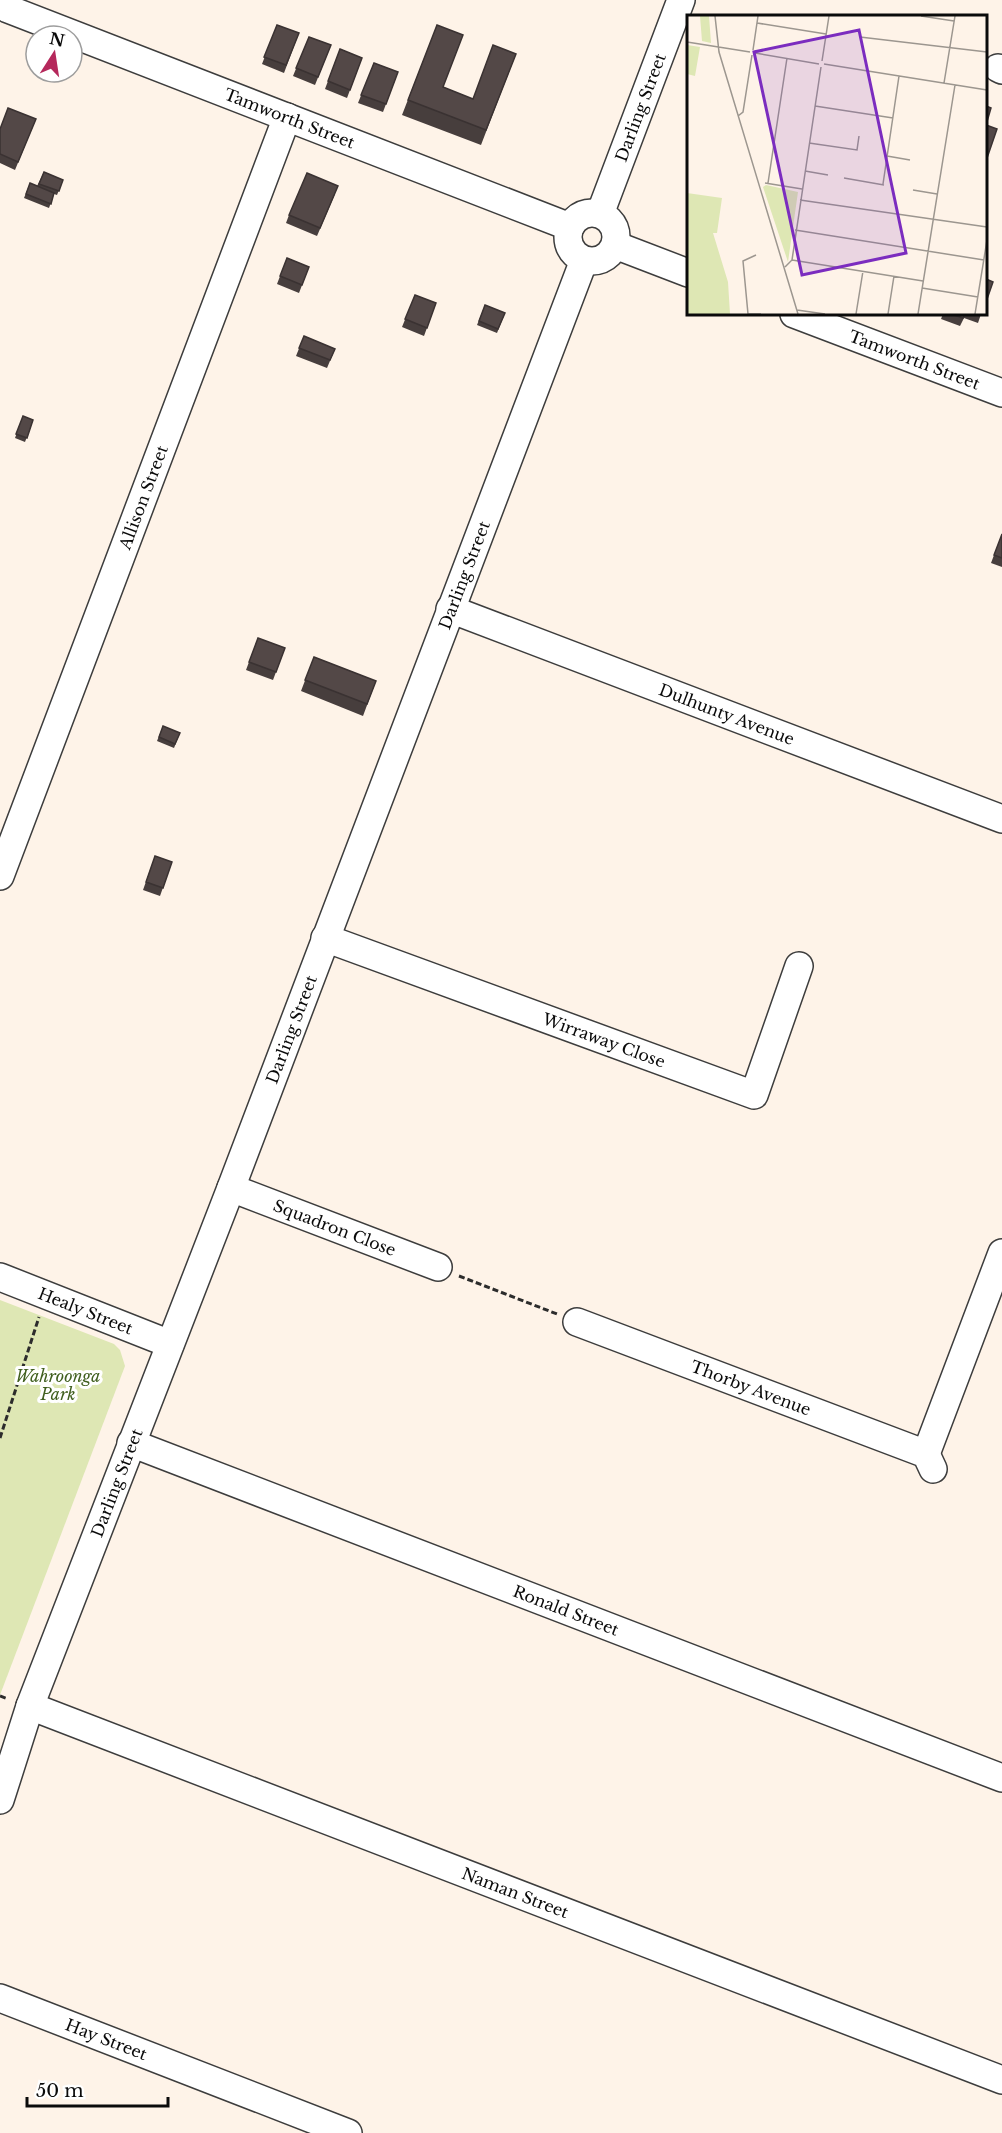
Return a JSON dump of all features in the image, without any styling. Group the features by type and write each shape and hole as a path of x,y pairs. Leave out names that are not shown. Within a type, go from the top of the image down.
{"street":[{"name":"Darling Street","path":"600,214 681,0"},
{"name":"Tamworth Street","path":"6,10 570,227"},
{"name":"Allison Street","path":"0,876 287,117"},
{"path":"600,214 612,223 616,230 615,245 606,257 592,261 584,260 572,250 568,234 570,227 579,216 600,214"},
{"path":"615,245 687,273"},
{"name":"Darling Street","path":"0,1800 30,1706 231,1188 584,260"},
{"name":"Tamworth Street","path":"797,315 1002,393"},
{"name":"Dulhunty Avenue","path":"450,609 1002,819"},
{"name":"Wirraway Close","path":"325,938 754,1095 799,966"},
{"name":"Squadron Close","path":"231,1188 438,1267"},
{"name":"Thorby Avenue","path":"577,1322 930,1462 1002,1252"},
{"name":"Healy Street","path":"0,1277 170,1344"},
{"name":"Ronald Street","path":"131,1443 1002,1778"},
{"name":"Naman Street","path":"30,1706 1002,2080"},
{"name":"Hay Street","path":"0,1998 299,2124 348,2133"}],"path":[{"path":"438,1267 577,1322"},
{"path":"0,1438 46,1295"}],"green space":[{"name":"Wahroonga Park","path":"0,1300 114,1344 120,1350 125,1366 0,1695"}],"building":[{"path":"277,25 299,33 286,65 264,57"},
{"path":"437,25 463,35 443,87 473,99 493,45 516,54 486,130 408,100"},
{"path":"309,37 331,45 318,77 296,68"},
{"path":"340,49 362,58 350,90 328,81"},
{"path":"374,63 398,72 386,104 361,95"},
{"path":"987,106 991,108 987,122"},
{"path":"8,108 36,119 18,162 0,154 0,129"},
{"path":"987,125 997,129 987,158"},
{"path":"44,172 63,180 59,191 39,184"},
{"path":"307,173 338,186 320,228 289,215"},
{"path":"30,183 54,193 51,204 26,194"},
{"path":"287,258 309,267 302,285 280,276"},
{"path":"987,279 993,282 987,299"},
{"path":"415,295 436,303 427,328 405,319"},
{"path":"485,305 505,313 498,329 479,321"},
{"path":"304,336 335,349 330,360 299,348"},
{"path":"23,416 33,420 27,438 16,434"},
{"path":"1002,534 1002,558 994,555"},
{"path":"258,638 285,648 276,672 249,662"},
{"path":"314,657 376,681 367,704 305,680"},
{"path":"163,726 180,733 175,744 159,737"},
{"path":"155,856 172,862 163,888 146,882"}]}
